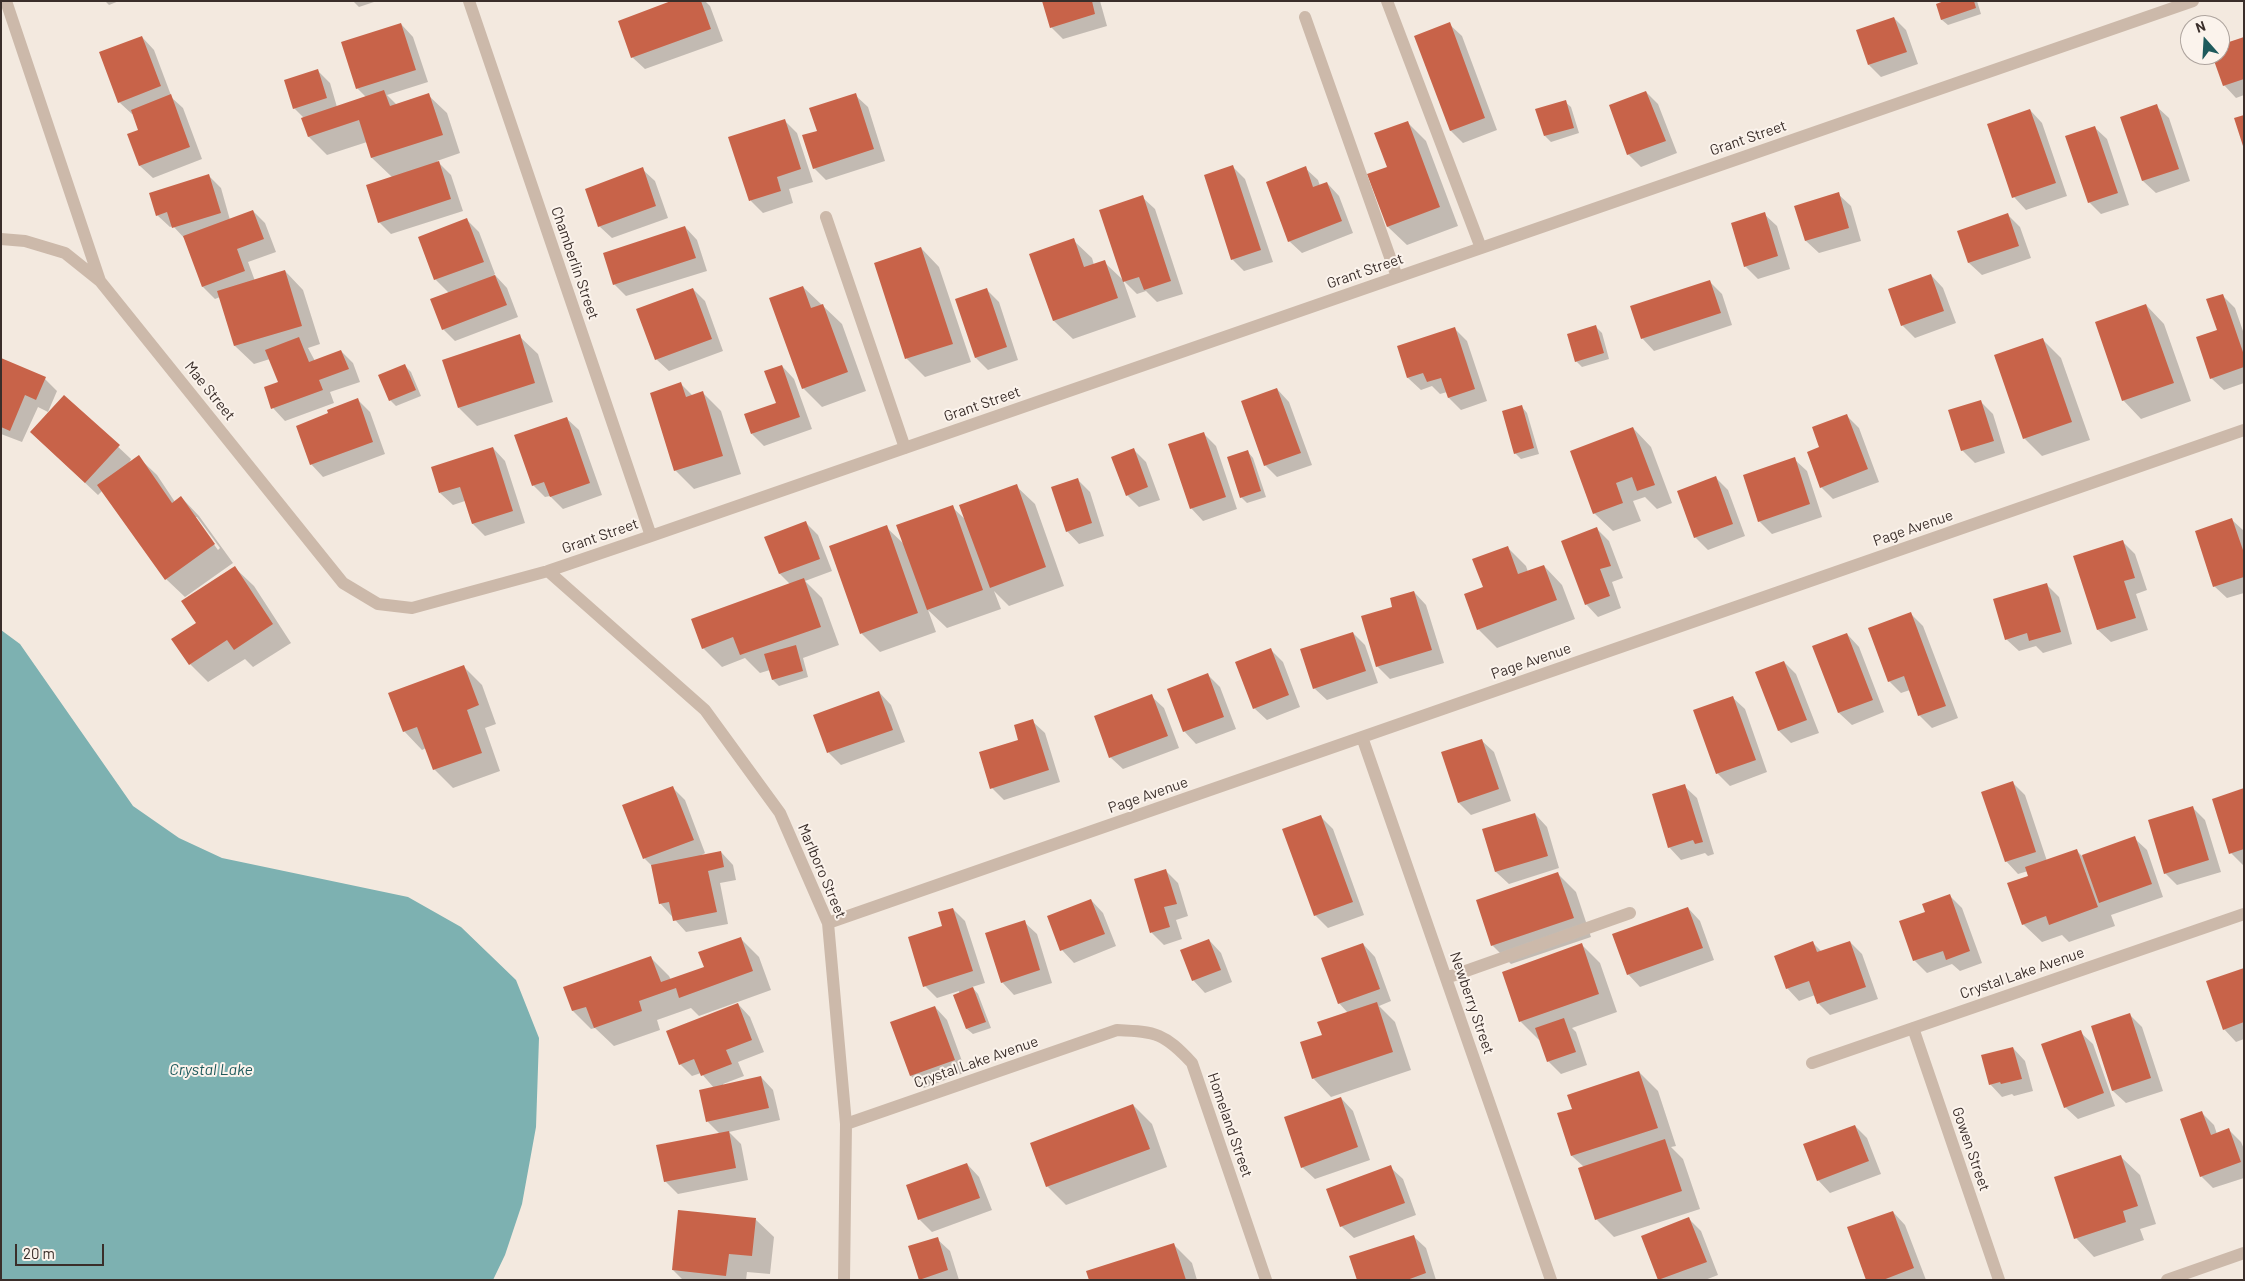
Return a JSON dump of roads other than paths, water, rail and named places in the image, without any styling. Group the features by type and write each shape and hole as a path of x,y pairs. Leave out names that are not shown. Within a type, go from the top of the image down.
{"street":[{"name":"Mae Street","path":"6,1 100,281 343,583 378,604 412,608 548,571"},
{"name":"Chamberlin Street","path":"469,1 651,536"},
{"path":"1387,1 1481,248"},
{"name":"Grant Street","path":"548,571 2193,1"},
{"path":"1305,17 1397,277"},
{"path":"826,217 905,448"},
{"path":"1,239 25,241 65,253 100,281"},
{"name":"Page Avenue","path":"828,923 2244,430"},
{"name":"Marlboro Street","path":"548,571 705,710 780,813 828,923 846,1124 844,1280"},
{"name":"Newberry Street","path":"1362,737 1551,1280"},
{"path":"1446,978 1630,913"},
{"name":"Crystal Lake Avenue","path":"1812,1063 2244,914"},
{"name":"Gowen Street","path":"1913,1028 1999,1280"},
{"name":"Crystal Lake Avenue","path":"846,1124 1117,1030"},
{"name":"Homeland Street","path":"1117,1030 1149,1031 1172,1042 1192,1063 1266,1280"},
{"path":"2167,1280 2244,1253"}],"water":[{"name":"Crystal Lake","path":"1,630 20,644 133,806 179,838 222,858 408,897 461,927 516,980 539,1038 536,1127 522,1204 505,1255 493,1280 1,1280"}]}
